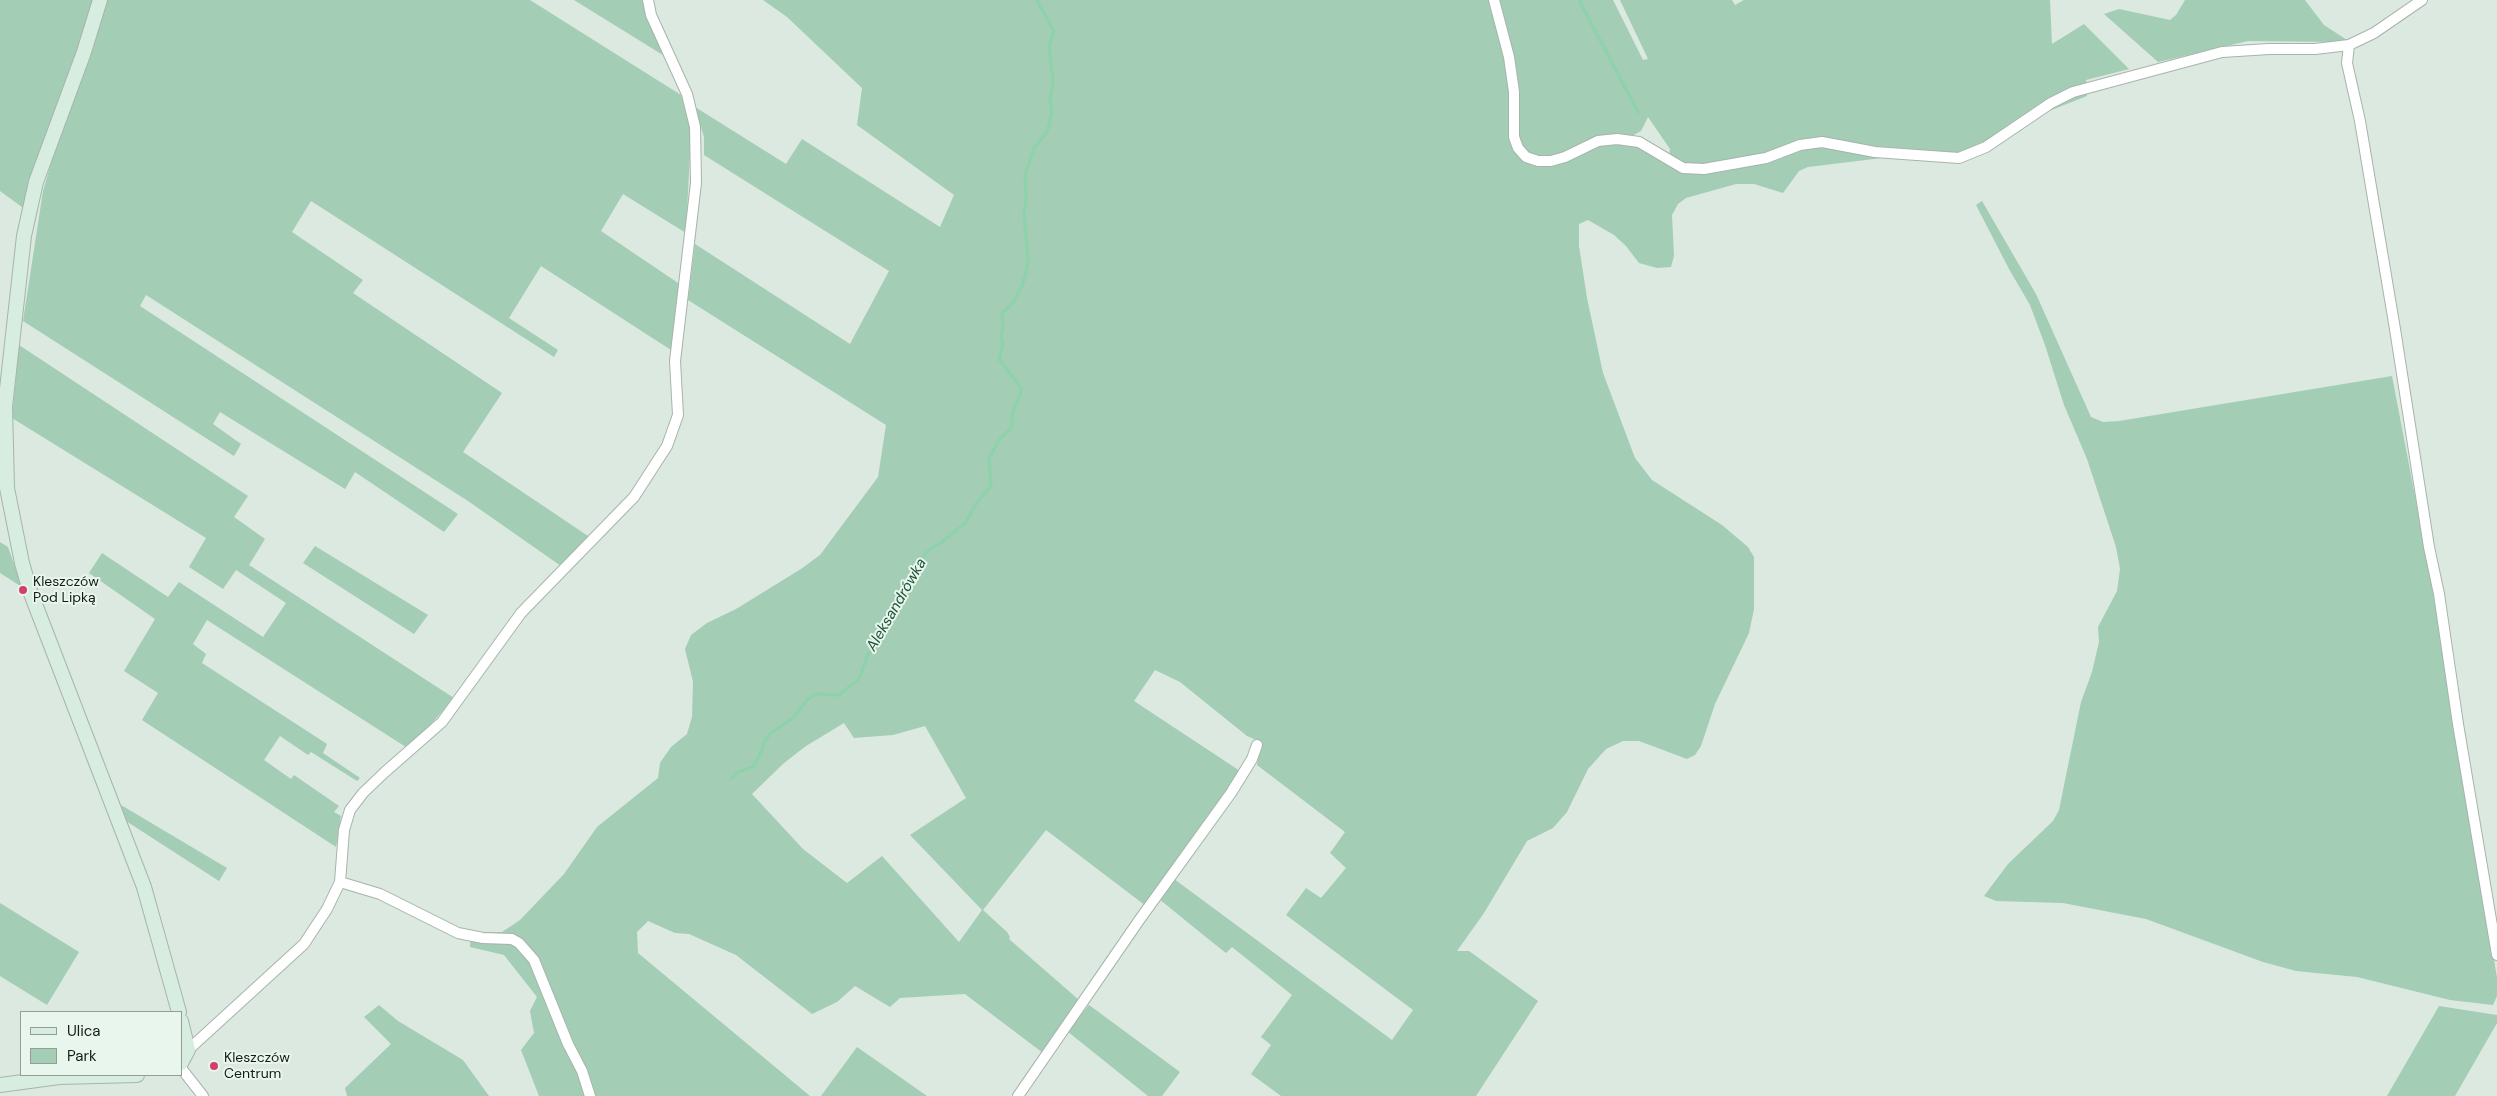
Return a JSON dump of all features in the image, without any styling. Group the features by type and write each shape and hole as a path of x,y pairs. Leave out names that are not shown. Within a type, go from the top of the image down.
{"street":[{"path":"100,0 84,52 36,182 24,236 5,407 7,488 22,563 30,592 144,887 179,1011"},
{"path":"182,1061 188,1050 304,944 327,909 340,882 344,830 350,810 363,793 442,722 521,613 634,497 667,446 678,415 675,361 696,183 695,127 687,94 651,15 648,0"},
{"path":"1494,0 1509,57 1514,92 1514,137 1518,148 1526,157 1538,161 1551,161 1565,158 1598,141 1618,139 1639,142 1683,168 1704,169 1766,158 1800,145 1822,142 1875,152 1959,158 1986,147 2051,103 2073,92 2222,52 2315,49 2349,45 2374,33 2422,0"},
{"path":"2349,45 2347,63 2360,121 2429,548 2440,594 2458,724 2493,905 2497,955"},
{"path":"1018,1096 1140,919 1231,793 1252,759 1257,745"},
{"path":"340,882 380,894 458,933 483,938 512,939 519,943 534,960 568,1044 582,1072 590,1096"},
{"path":"182,1025 188,1050"},
{"path":"182,1069 203,1096"},
{"path":"0,1085 38,1079 112,1076"}],"green space":[{"path":"0,0 96,0 26,210 0,191"},
{"path":"107,0 530,0 681,95 691,131 686,233 623,194 601,231 681,285 671,350 541,266 509,318 558,350 554,357 311,201 292,232 363,280 353,293 502,393 463,452 588,536 561,566 468,501 146,295 140,306 458,514 444,532 355,472 345,489 220,412 213,424 241,444 234,456 23,321 43,191 55,149 92,52"},
{"path":"574,0 642,0 666,57"},
{"path":"763,0 1490,0 1495,25 1506,55 1511,114 1509,139 1524,160 1533,166 1552,165 1574,159 1605,144 1622,143 1639,147 1668,166 1670,149 1648,117 1641,131 1632,136 1576,147 1551,157 1527,153 1519,138 1519,93 1497,0 1613,0 1643,60 1648,59 1620,0 1732,0 1735,5 1744,0 2050,0 2052,44 2084,24 2129,69 2086,80 2087,96 2049,111 2014,134 1977,154 1890,157 1808,167 1799,171 1783,193 1754,184 1736,184 1686,198 1678,204 1672,215 1674,256 1671,267 1657,268 1639,263 1626,246 1614,235 1588,220 1579,224 1579,246 1587,298 1603,373 1635,458 1652,480 1722,525 1748,547 1754,557 1754,609 1749,633 1715,704 1701,746 1695,755 1687,759 1639,741 1623,741 1606,749 1588,769 1567,812 1553,828 1527,841 1484,913 1457,951 1469,951 1538,1001 1476,1096 1281,1096 1251,1074 1271,1045 1261,1037 1292,995 1232,947 1226,953 1159,899 1174,879 1392,1040 1413,1010 1286,915 1306,888 1321,898 1346,868 1330,853 1345,832 1257,765 1261,742 1247,736 1180,682 1155,670 1134,701 1240,771 1146,906 1046,830 983,910 1007,932 1010,937 1009,939 1079,1000 1043,1053 965,994 900,998 890,1007 855,986 837,1002 812,1014 736,955 689,934 675,933 648,921 637,932 638,953 810,1096 539,1096 521,1050 534,1033 530,1011 537,997 504,955 470,947 471,932 502,932 520,920 564,874 597,827 658,778 660,763 671,747 687,734 692,717 693,682 685,649 691,635 707,623 736,609 801,569 820,555 878,477 886,425 688,300 695,244 850,344 889,271 704,155 704,137 695,107 786,164 802,139 940,227 954,195 857,125 862,88 787,17","holes":["844,723 854,738 893,735 925,726 966,798 910,835 982,910 959,942 882,856 847,883 803,849 752,794 784,763 806,746"]},
{"path":"2185,0 2305,0 2324,25 2347,40 2338,42 2248,41 2158,62 2104,14 2119,9 2170,20 2176,15"},
{"path":"1982,201 2036,294 2091,417 2103,422 2119,421 2392,376 2436,606 2497,978 2497,996 2493,1005 2450,1000 2357,977 2296,971 2263,962 2146,919 2063,903 1996,901 1984,896 2008,864 2053,821 2059,810 2081,702 2092,672 2099,642 2098,627 2117,591 2120,569 2116,547 2087,459 2064,405 2030,305 1976,205"},
{"path":"19,345 248,496 234,517 265,539 249,565 454,698 409,749 207,620 193,644 206,654 202,663 327,744 323,753 360,778 357,781 311,752 308,755 280,736 264,760 291,779 294,775 339,806 334,812 341,816 336,847 142,720 158,693 124,671 155,619 89,573 102,553 168,597 179,582 263,637 286,603 236,570 223,589 189,567 206,538 12,418"},
{"path":"0,542 8,547 22,587 0,573"},
{"path":"315,546 428,615 414,634 303,563"},
{"path":"121,805 227,868 219,881 126,821"},
{"path":"0,903 79,952 47,1005 0,976"},
{"path":"379,1005 398,1021 463,1060 489,1096 347,1096 345,1088 391,1044 364,1017"},
{"path":"1089,1005 1180,1072 1162,1096 1148,1096 1067,1031"},
{"path":"2439,1006 2497,1015 2497,1023 2455,1096 2387,1096"},
{"path":"857,1047 927,1096 821,1096"}],"waterway":[{"name":"Aleksandrówka","path":"731,779 738,772 753,767 765,741 771,733 793,718 808,699 816,694 839,695 859,679 867,657 886,628 897,601 914,578 921,559 931,548 941,543 966,522 976,504 991,486 989,459 999,440 1012,427 1012,415 1021,392 1021,388 999,359 1003,344 1001,336 1003,325 1002,313 1012,304 1022,286 1026,272 1028,260 1024,214 1026,199 1025,175 1034,148 1047,132 1052,112 1050,100 1053,81 1049,46 1054,31 1037,0"},
{"path":"1579,0 1638,112"}],"place":[{"name":"Kleszczów Pod Lipką","path":"23,590"},
{"name":"Kleszczów Centrum","path":"214,1066"}]}
